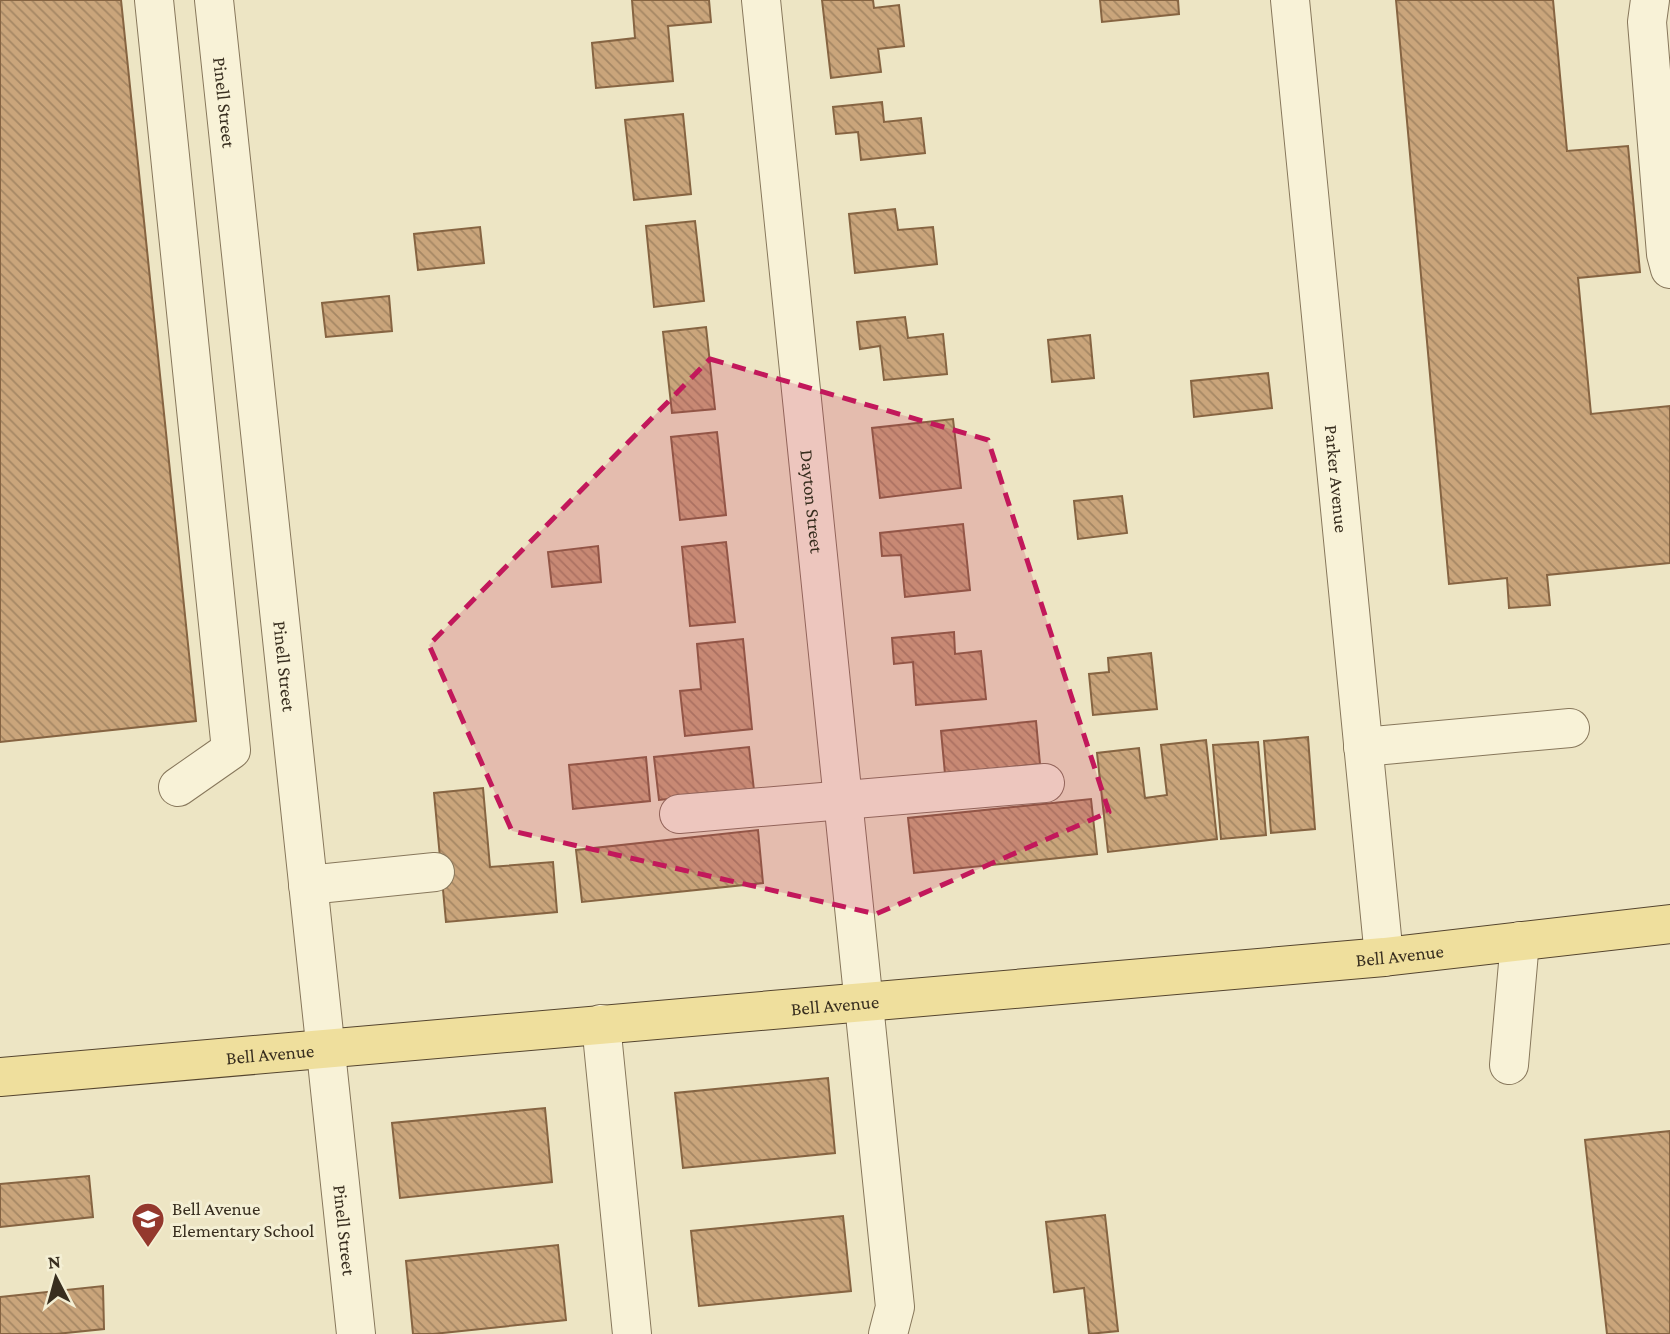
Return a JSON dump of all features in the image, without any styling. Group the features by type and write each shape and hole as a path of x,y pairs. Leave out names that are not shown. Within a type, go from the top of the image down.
{"main road":[{"name":"Bell Avenue","path":"0,1077 1384,957 1670,924"}],"street":[{"path":"154,0 231,750 177,787"},
{"name":"Pinell Street","path":"214,0 356,1334"},
{"name":"Dayton Street","path":"761,0 895,1307 888,1334"},
{"name":"Parker Avenue","path":"1290,0 1384,957"},
{"path":"1650,0 1647,22 1665,254 1670,269"},
{"path":"1363,747 1570,728"},
{"path":"679,814 1045,783"},
{"path":"307,885 435,872"},
{"path":"1509,1065 1520,941"},
{"path":"601,1024 632,1334"}],"highlighted area":[{"path":"710,359 988,440 1109,812 876,914 512,831 429,645"}],"building":[{"path":"0,0 121,0 196,721 0,742"},
{"path":"632,0 709,0 711,22 668,26 673,81 596,88 592,43 635,38"},
{"path":"822,0 873,0 874,8 899,5 904,46 878,49 881,72 831,78"},
{"path":"1100,0 1178,0 1179,14 1102,22"},
{"path":"1396,0 1553,0 1567,151 1628,146 1640,272 1578,278 1591,414 1670,406 1670,563 1547,575 1550,605 1509,608 1507,578 1449,584"},
{"path":"882,102 884,122 921,118 925,153 861,160 858,132 836,134 833,107"},
{"path":"683,114 691,194 634,200 625,120"},
{"path":"895,209 898,230 933,227 937,264 855,273 849,214"},
{"path":"695,221 704,301 654,307 646,226"},
{"path":"480,227 484,263 418,270 414,234"},
{"path":"389,296 392,331 326,337 322,303"},
{"path":"905,317 908,338 943,334 947,374 884,380 880,346 860,349 857,322"},
{"path":"706,327 715,409 672,413 663,332"},
{"path":"1090,335 1094,378 1052,382 1048,340"},
{"path":"1268,373 1272,408 1194,417 1191,381"},
{"path":"953,419 961,488 880,498 872,428"},
{"path":"717,432 726,515 680,520 671,437"},
{"path":"1122,496 1127,533 1078,539 1074,501"},
{"path":"963,524 970,590 905,597 901,555 882,556 880,533"},
{"path":"726,542 735,622 690,626 682,547"},
{"path":"598,546 601,582 552,587 548,552"},
{"path":"954,632 955,654 981,651 986,699 916,705 913,662 894,664 892,638"},
{"path":"743,639 752,729 685,736 680,691 701,689 697,644"},
{"path":"1151,653 1157,709 1093,715 1089,674 1109,672 1108,658"},
{"path":"1036,721 1040,764 945,774 941,731"},
{"path":"1308,737 1315,829 1271,833 1264,741"},
{"path":"1206,740 1217,839 1108,852 1097,753 1139,748 1145,798 1167,795 1161,745"},
{"path":"1258,742 1266,835 1221,839 1213,745"},
{"path":"749,747 754,790 659,800 654,757"},
{"path":"646,757 650,801 573,809 569,765"},
{"path":"483,788 490,867 553,862 557,912 446,922 434,793"},
{"path":"1091,799 1097,854 914,873 908,818"},
{"path":"758,830 763,883 582,902 576,850"},
{"path":"828,1078 835,1153 683,1168 675,1093"},
{"path":"545,1108 552,1182 400,1198 392,1123"},
{"path":"1670,1131 1670,1334 1607,1334 1585,1140"},
{"path":"89,1176 93,1217 0,1227 0,1184"},
{"path":"1105,1215 1118,1331 1089,1334 1084,1288 1054,1292 1046,1222"},
{"path":"843,1216 851,1291 699,1306 691,1231"},
{"path":"558,1245 566,1320 413,1334 406,1261"},
{"path":"103,1286 104,1329 56,1334 0,1334 0,1297"}],"place":[{"name":"Bell Avenue Elementary School","path":"148,1249"}]}
